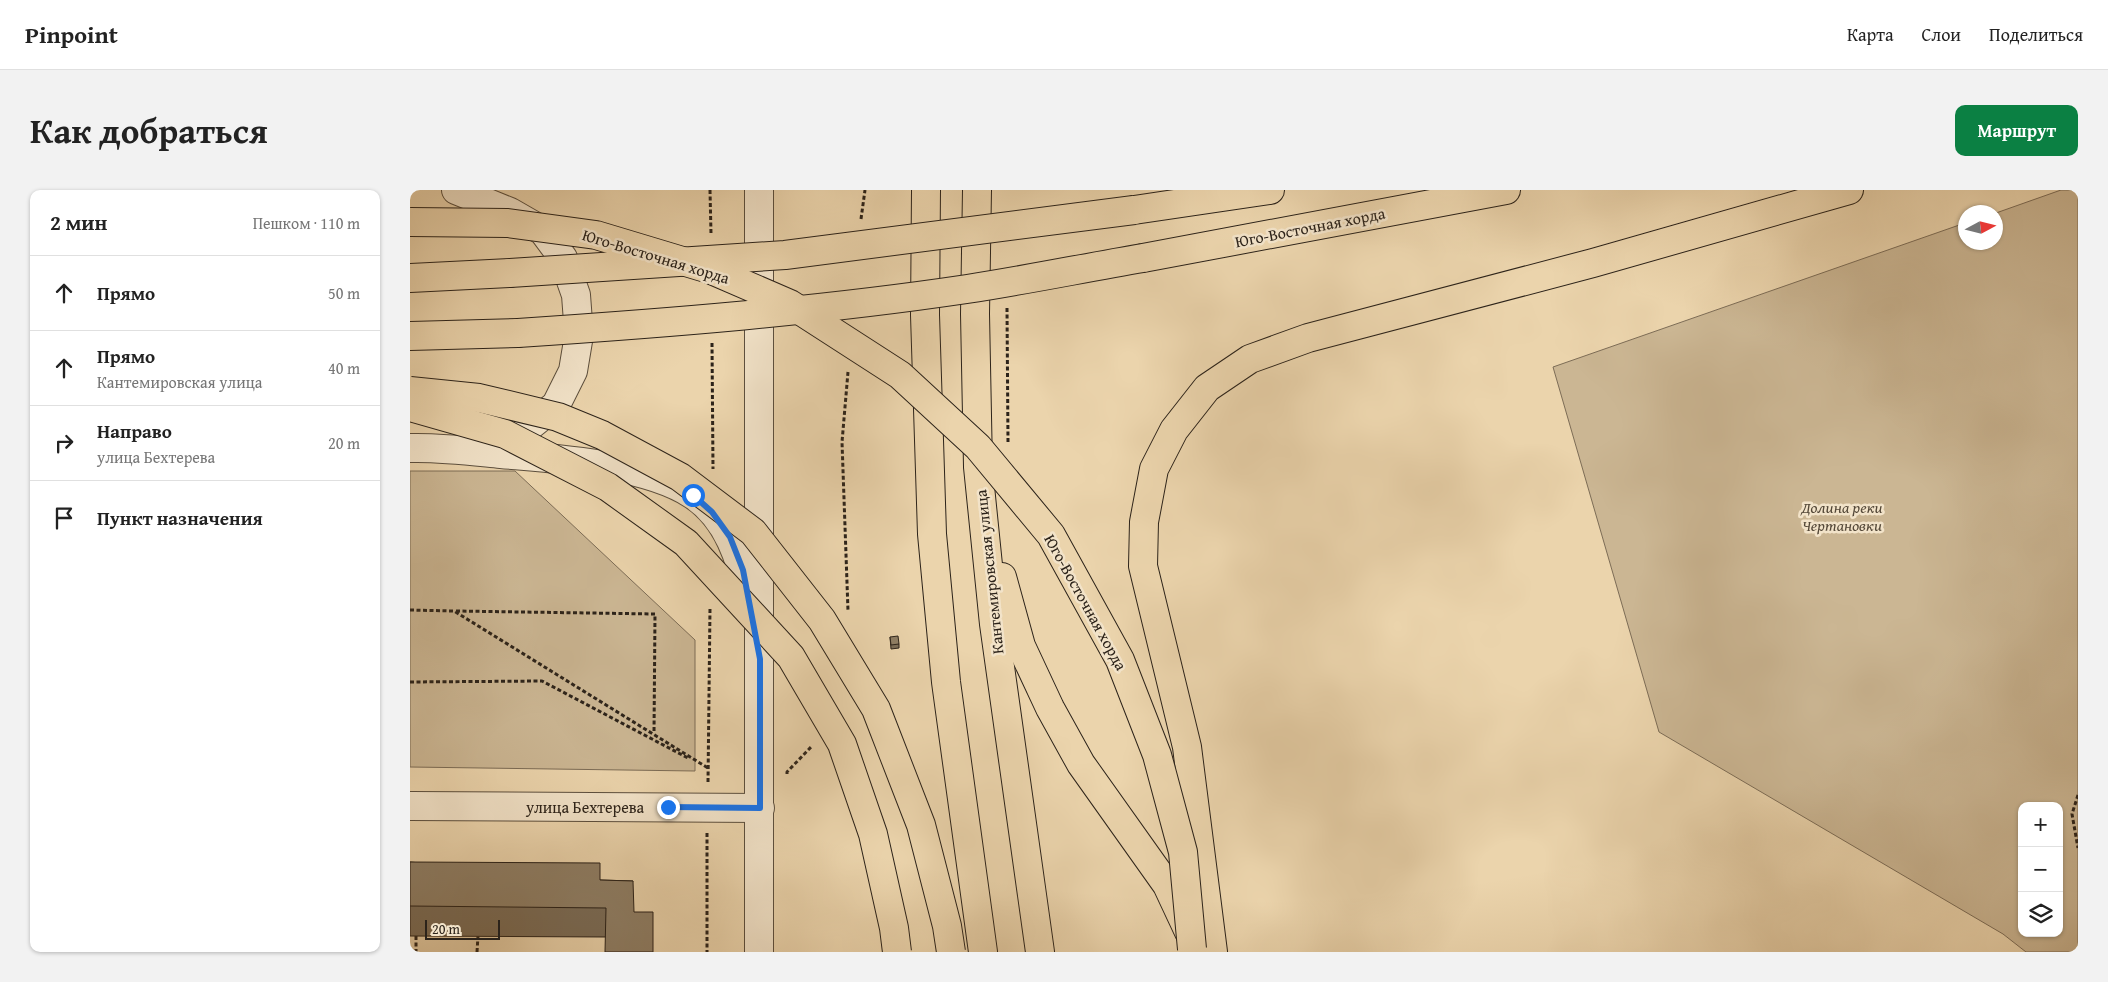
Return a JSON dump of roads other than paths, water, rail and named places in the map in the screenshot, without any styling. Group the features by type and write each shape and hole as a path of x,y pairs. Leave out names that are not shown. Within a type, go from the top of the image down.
{"main road":[{"path":"926,190 925,315 932,534 946,682 983,952"},
{"name":"Кантемировская улица","path":"977,190 978,467 994,624 1040,952"},
{"path":"410,278 785,255 1134,210 1270,190"},
{"name":"Юго-Восточная хорда","path":"410,336 518,333 641,325 796,310 966,289 1506,190"},
{"path":"1213,952 1187,747 1143,566 1144,522 1154,469 1174,430 1207,388 1250,359 1308,338 1593,264 1849,190"},
{"name":"Юго-Восточная хорда","path":"410,222 508,223 596,235 709,269 790,304 900,374 978,447 1051,535 1120,660 1157,755 1183,852 1192,952"},
{"path":"410,390 488,400 558,416 602,435 680,476 753,532 822,620 876,709 921,825 947,926 951,952"},
{"path":"410,407 504,434 608,487 686,543 791,657 842,744 873,834 894,928 897,952"},
{"path":"978,467 1003,582 1025,655 1050,708 1081,764 1167,884 1197,952"}],"street":[{"path":"421,448 486,441 531,425 556,405 573,371 579,335 576,295 563,258 543,231 510,212 456,190"},
{"path":"759,952 760,190"},
{"path":"421,448 541,457 618,468 661,479 693,495 712,512 730,537 743,570 760,659"},
{"name":"улица Бехтерева","path":"410,806 760,808"}],"park label":[{"name":"Долина реки Чертановки","path":"1842,516"}]}
